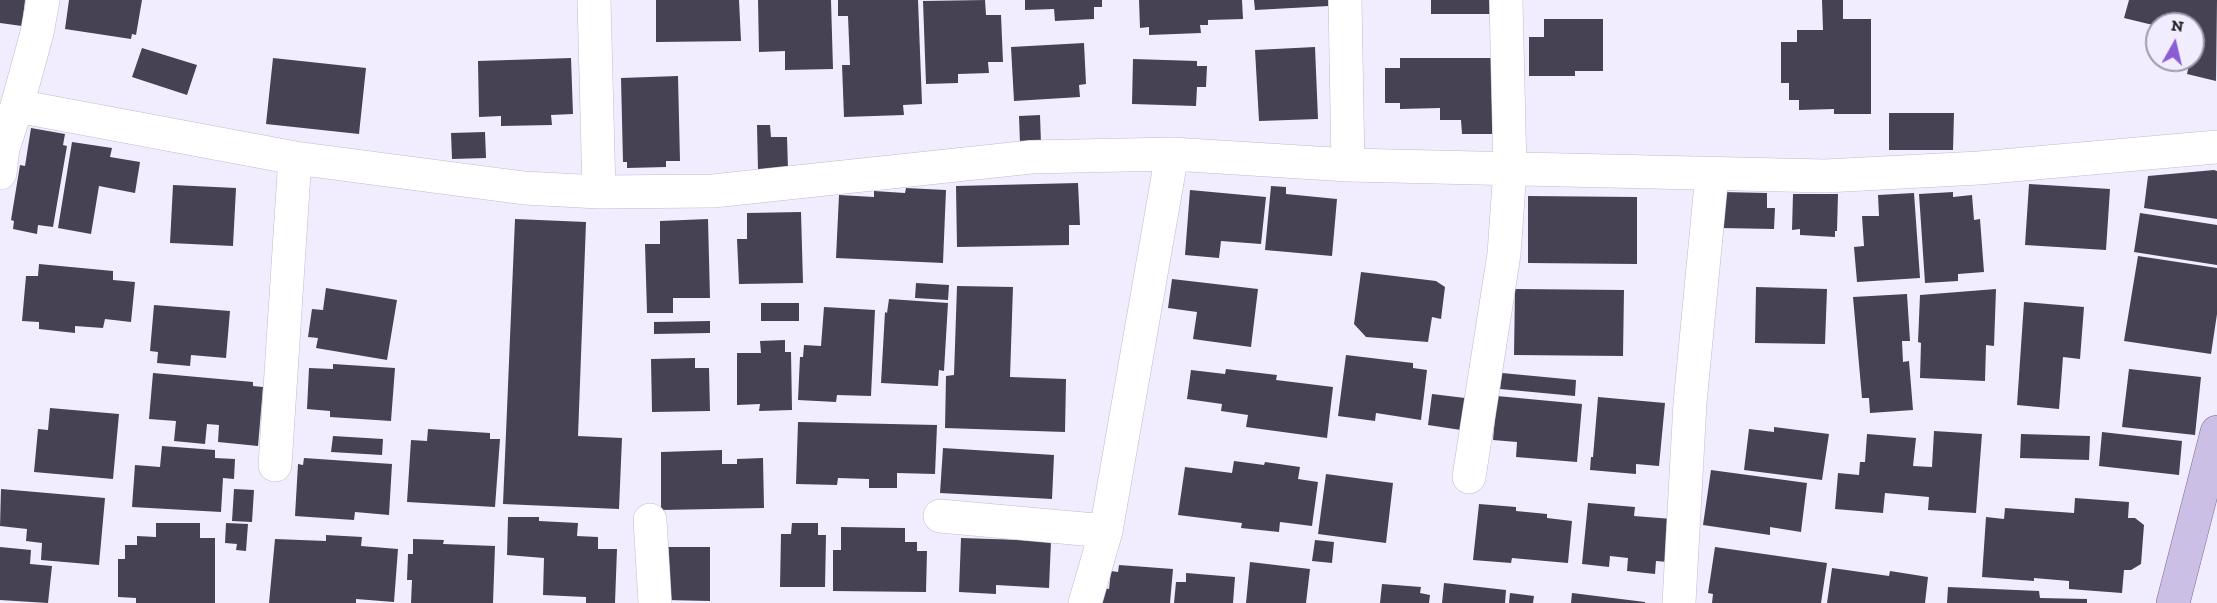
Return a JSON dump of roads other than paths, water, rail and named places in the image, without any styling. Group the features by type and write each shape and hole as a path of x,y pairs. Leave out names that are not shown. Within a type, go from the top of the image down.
{"main road":[{"path":"2173,603 2217,432"}],"street":[{"path":"0,173 3,148 37,33 43,0"},
{"path":"594,0 599,192"},
{"path":"1345,0 1348,165"},
{"path":"1469,477 1504,254 1510,170 1506,0"},
{"path":"17,106 295,159 524,188 599,192 713,191 1030,157 1172,154 1348,165 1825,176 1979,168 2217,147"},
{"path":"1085,603 1106,531 1172,154"},
{"path":"275,465 295,159"},
{"path":"1679,603 1690,403 1712,174"},
{"path":"940,516 1106,531"},
{"path":"651,520 655,603"}]}
